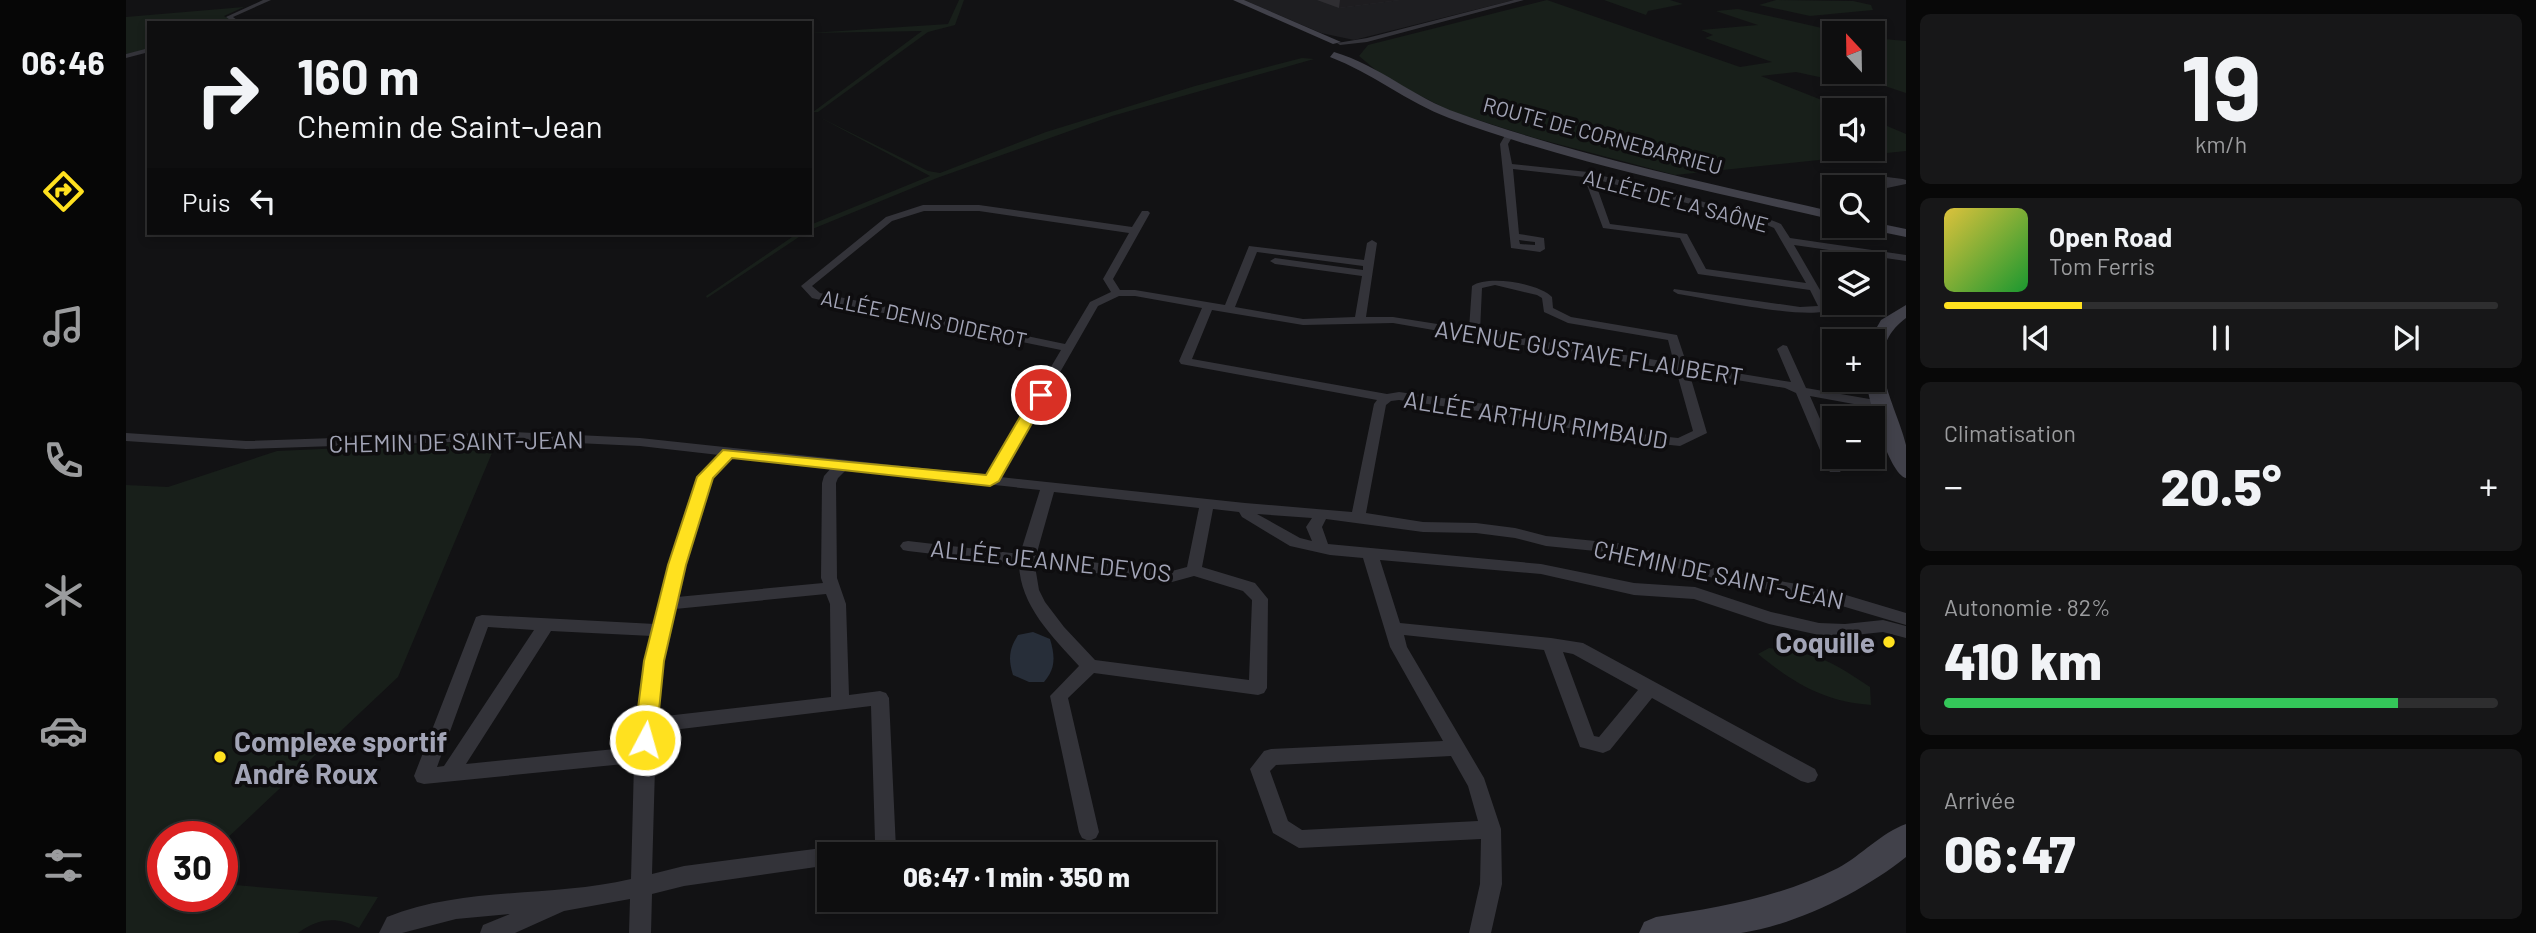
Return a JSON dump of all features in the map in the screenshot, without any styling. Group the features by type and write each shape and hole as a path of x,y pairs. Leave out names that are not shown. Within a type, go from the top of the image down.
{"main road":[{"path":"1237,0 1355,51"},
{"path":"1290,24 1316,47 1334,55 1355,51"},
{"path":"1316,47 1338,43"},
{"name":"ROUTE DE CORNEBARRIEU","path":"1355,51 1369,72"},
{"name":"ROUTE DE CORNEBARRIEU","path":"1334,55 1429,106 1508,137 1525,138 1822,213"},
{"path":"1885,229 1906,235"},
{"path":"1906,310 1893,318 1877,336 1873,363 1881,405 1906,472"},
{"path":"1657,933 1741,917 1821,891 1866,868 1906,838"}],"street":[{"path":"234,21 229,18 268,0"},
{"path":"1338,43 1367,40 1521,0"},
{"path":"1355,51 1532,0"},
{"path":"126,56 147,51"},
{"path":"1508,137 1515,236"},
{"name":"ALLÉE DE LA SAÔNE","path":"1508,166 1588,175 1763,220 1778,226 1787,240 1906,259"},
{"path":"1588,175 1606,226 1684,236 1702,272 1814,287"},
{"name":"ALLÉE DENIS DIDEROT","path":"1068,348 816,296 806,286 889,219 923,208 979,208 1136,231"},
{"path":"990,481 1094,304 1117,293 1108,279 1145,213"},
{"path":"1678,291 1800,310 1825,309 1787,240"},
{"path":"1360,321 1372,243"},
{"path":"1229,309 1249,257 1368,269"},
{"path":"1474,336 1477,286 1495,282 1541,293 1547,298 1548,310 1568,320 1673,337 1683,371"},
{"name":"AVENUE GUSTAVE FLAUBERT","path":"1117,293 1303,321 1376,321 1683,371 1790,392 1801,391 1881,405"},
{"path":"1208,306 1185,360 1387,398"},
{"path":"1783,349 1822,439"},
{"name":"ALLÉE ARTHUR RIMBAUD","path":"1387,398 1399,396 1485,408 1592,430 1680,442 1700,433 1683,371"},
{"path":"1358,517 1380,404 1387,398"},
{"name":"CHEMIN DE SAINT-JEAN","path":"126,437 246,445 568,437 1245,508 1358,517 1423,527 1476,528 1546,541 1625,549 1728,577 1826,595 1906,619"},
{"path":"640,933 644,754 660,631 705,477 728,453"},
{"path":"840,703 838,604 829,578 829,483 831,476 842,466"},
{"path":"1048,487 1027,560 1031,590 1052,624 1090,666 1258,688 1260,599 1249,587 1194,570 1207,504"},
{"name":"CHEMIN DE SAINT-JEAN","path":"1245,508 1247,514 1295,542 1322,548 1541,569 1610,585 1695,593 1769,618 1819,629 1845,630 1884,626 1906,632"},
{"path":"1321,515 1314,527 1322,548"},
{"name":"ALLÉE JEANNE DEVOS","path":"908,546 1172,577 1194,570"},
{"path":"1370,554 1392,628 1410,668 1477,784 1491,829 1491,884 1480,933"},
{"path":"666,604 833,588"},
{"path":"644,754 424,776 482,621 660,631"},
{"path":"450,773 547,624"},
{"path":"1392,628 1577,648 1808,775"},
{"path":"1551,644 1587,742 1602,744 1650,688"},
{"path":"1089,832 1059,696 1090,666"},
{"path":"646,726 880,698 886,842"},
{"path":"1458,748 1271,757 1260,769 1280,827 1299,839 1491,829"},
{"path":"390,933 395,924 422,914 516,902 562,901 684,876 817,858"},
{"path":"491,933 562,901"}],"shaded area":[{"path":"959,0 964,0 955,25 928,32 818,112 813,112 922,31 812,33 948,24"},
{"path":"1244,0 1514,0 1354,40 1321,33"},
{"path":"1547,0 1740,67 1772,62 1705,38 1713,35 1701,30 1758,25 1716,11 1738,9 1822,28 1822,77 1796,72 1761,76 1822,100 1822,160 1675,175 1535,138 1450,111 1384,77 1359,56 1368,45"},
{"path":"1604,0 1670,0 1683,4 1648,11 1646,15"},
{"path":"1776,0 1853,1 1871,5 1873,10 1810,16 1759,5"},
{"path":"244,7 224,16 232,21 147,21 147,49 126,54 126,17"},
{"path":"1885,39 1906,41 1906,93 1879,84 1885,84"},
{"path":"1302,58 1314,59 1112,116 937,178 812,229 812,224 930,176 819,117 928,171 940,173 1046,132 1195,86"},
{"path":"1885,125 1906,134 1906,151 1885,153"},
{"path":"795,235 802,235 707,298 706,296"},
{"name":"Complexe sportif André Roux","path":"497,441 398,677 238,828 238,821 147,821 147,912 238,912 238,885 378,897 359,928 328,920 313,924 298,933 126,933 126,485 168,487 277,451"},
{"path":"1769,648 1812,656 1844,670 1870,687 1871,705 1839,700 1797,682 1758,654"}],"water":[{"path":"1033,632 1050,639 1052,645 1052,667 1044,682 1029,682 1013,675 1011,669 1010,654 1015,640 1018,635"}],"place":[{"name":"Coquille","path":"1889,642"},
{"name":"Complexe sportif André Roux","path":"220,757"}],"route":[{"path":"645,740 654,661 677,565 705,477 728,453 990,481 1041,395"}]}
